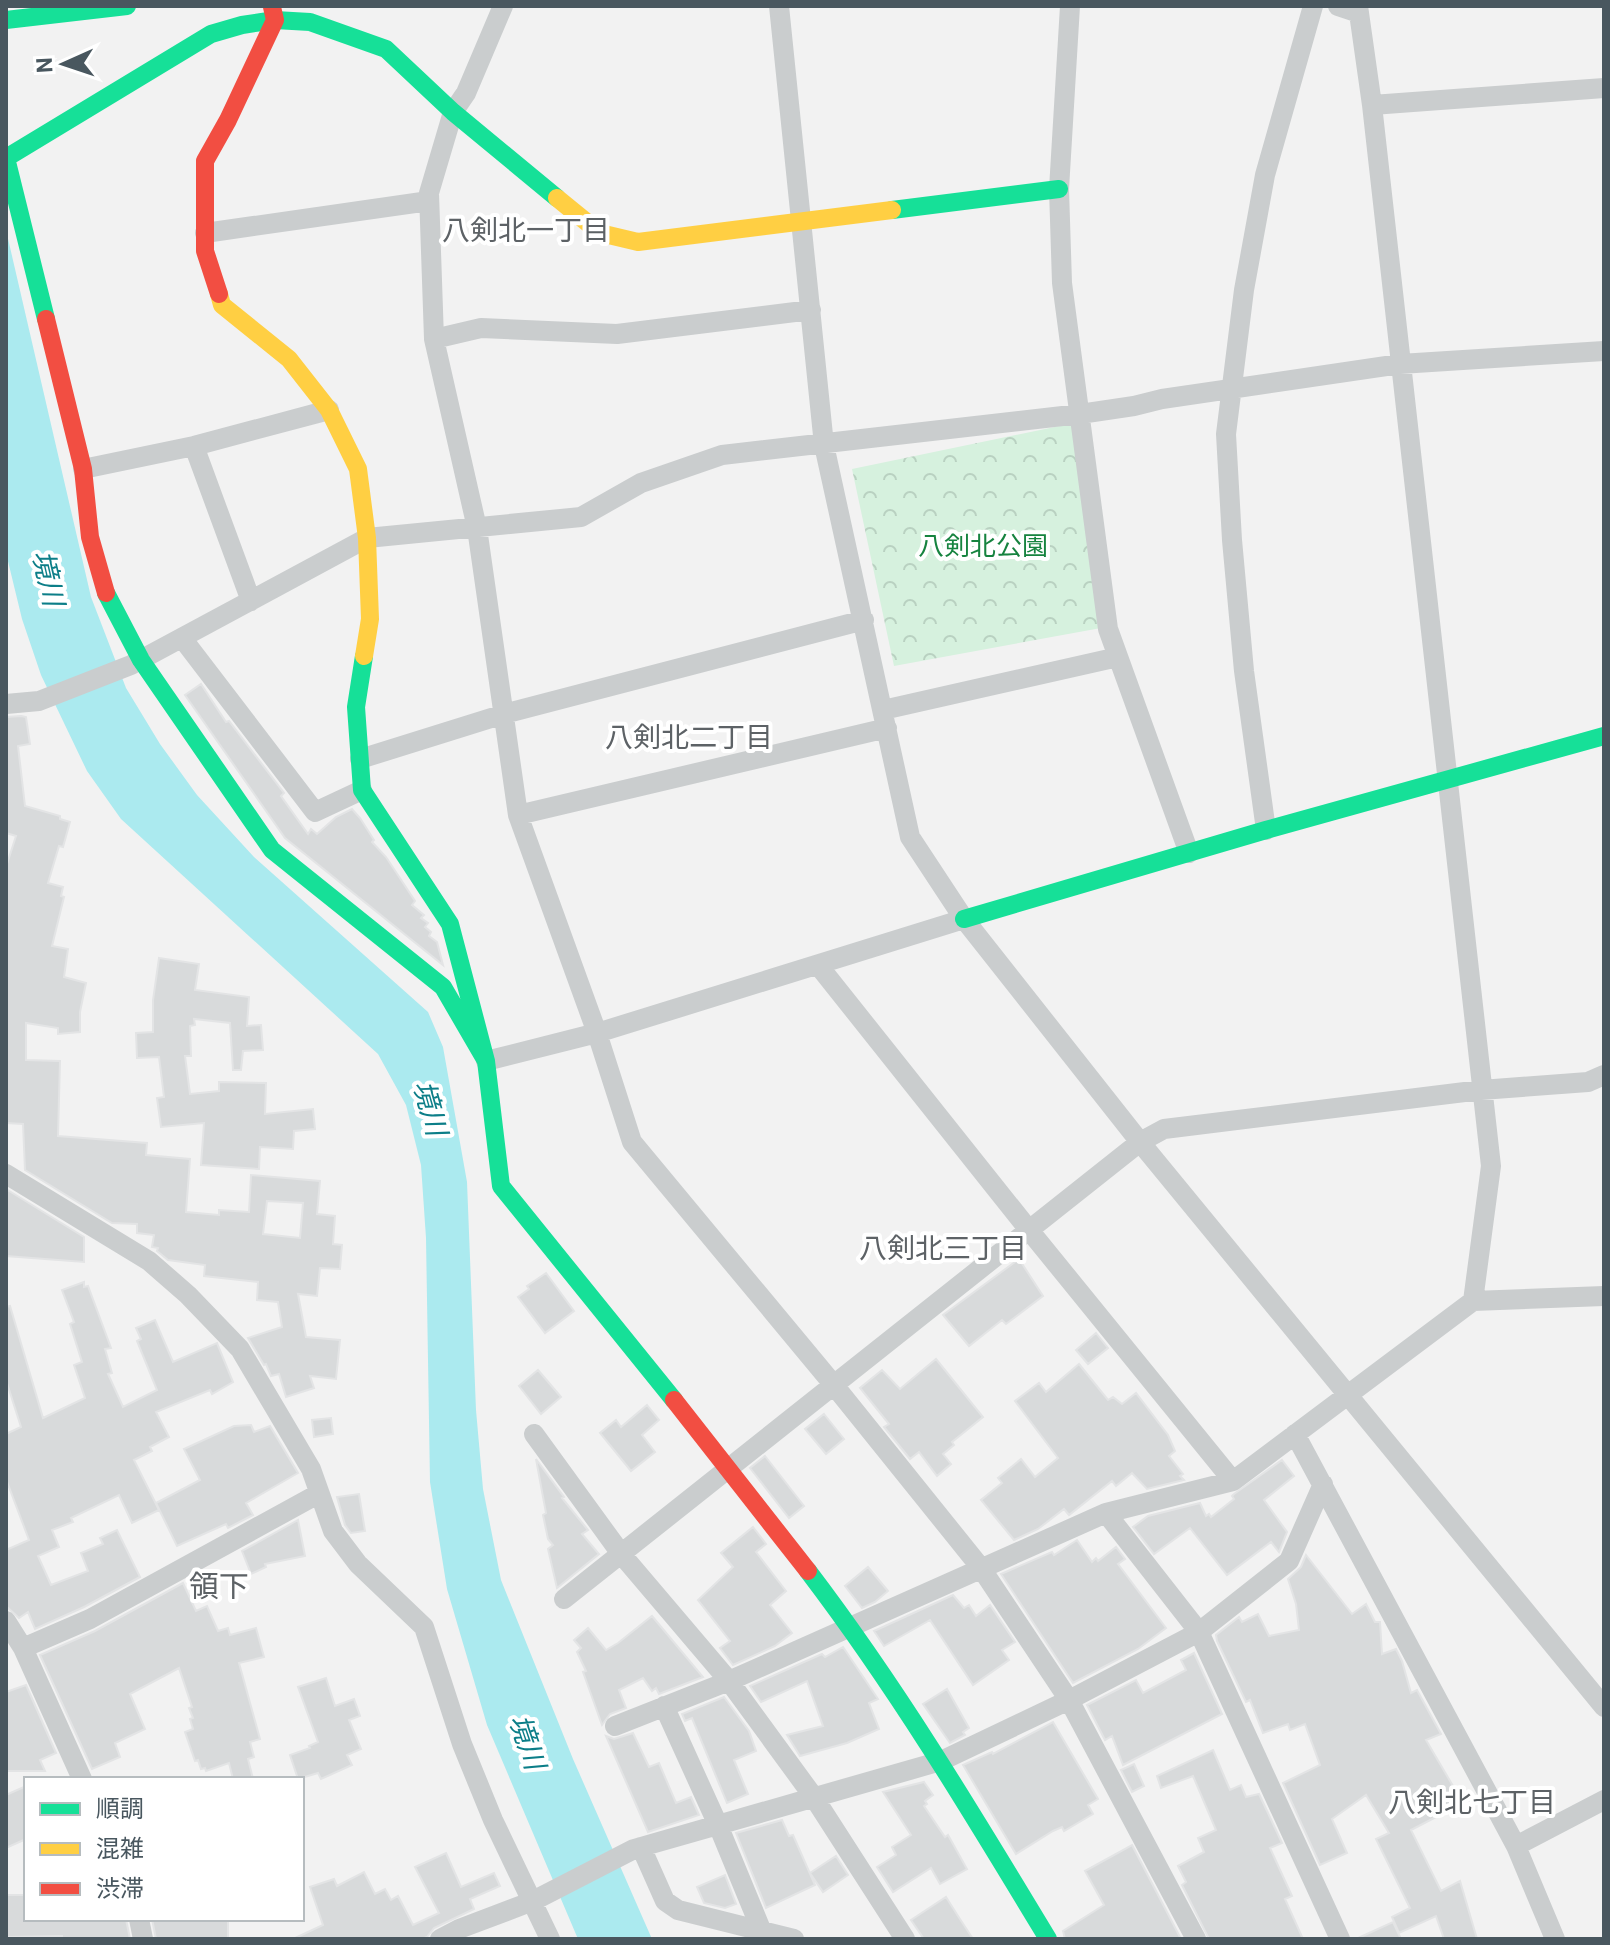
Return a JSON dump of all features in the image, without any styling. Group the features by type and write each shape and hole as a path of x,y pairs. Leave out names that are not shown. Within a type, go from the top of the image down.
{"main road":[{"path":"6,20 127,6"},
{"path":"274,13 228,120 205,161 205,233 211,275 222,305 289,359 329,410 358,469 367,538 370,619 356,707 362,790 450,924 486,1061 501,1186 730,1469 850,1626 941,1761 1048,1939"},
{"path":"486,1061 443,987 272,850 136,662 103,586 90,537 83,469 6,158 211,34 274,13 310,22 386,49 453,112 600,233 638,242 1059,189"},
{"path":"964,919 1266,830 1604,736"}],"street":[{"path":"503,6 466,93 453,112 429,193 434,339 477,528 518,815 597,1033 632,1142 981,1568 1069,1700 1196,1939"},
{"path":"779,6 824,445 910,837 964,919 1140,1142 1604,1707"},
{"path":"1070,6 1059,189 1062,283 1108,629 1189,853"},
{"path":"1266,830 1244,671 1226,434 1244,290 1265,175 1313,6"},
{"path":"1338,6 1358,9 1372,105 1491,1166 1473,1301"},
{"path":"1372,105 1604,88"},
{"path":"205,233 429,201"},
{"path":"434,339 481,328 617,334 811,310"},
{"path":"6,704 39,701 136,662 367,538 581,517 641,483 722,455 1080,414 1400,364 1604,351"},
{"path":"83,469 194,446 329,410"},
{"path":"194,446 251,601"},
{"path":"360,759 504,714 864,620"},
{"path":"182,638 315,812 362,790"},
{"path":"518,815 1118,657"},
{"path":"486,1061 597,1033 964,919"},
{"path":"818,965 1233,1481"},
{"path":"564,1599 1140,1142 1164,1129 1481,1090 1588,1082 1604,1075"},
{"path":"6,1174 149,1261 188,1295 240,1349 311,1469 333,1531 358,1564 424,1627 440,1682 488,1808 538,1898 550,1939"},
{"path":"615,1726 729,1681 1106,1513 1233,1481 1473,1301 1604,1296"},
{"path":"534,1434 622,1555 729,1681 813,1796 905,1939"},
{"path":"1295,1434 1516,1846 1555,1939"},
{"path":"440,1939 538,1898 638,1848 941,1761 1069,1700 1199,1632 1289,1561 1323,1484"},
{"path":"23,1648 90,1619 318,1494"},
{"path":"1106,1513 1199,1632 1340,1939"},
{"path":"6,1621 23,1648 81,1777"},
{"path":"664,1706 763,1935"},
{"path":"1516,1846 1604,1800"},
{"path":"638,1848 665,1901 678,1910 763,1935 794,1939"}],"green space":[{"name":"八剣北公園","path":"1074,423 1101,628 894,666 852,469"}],"water":[{"name":"境川","path":"6,230 91,597 126,688 160,744 197,795 254,857 428,1012 443,1047 467,1182 476,1410 483,1489 501,1580 573,1759 652,1939 578,1939 487,1725 447,1589 430,1482 426,1238 421,1165 406,1105 378,1054 121,819 87,771 41,675 22,619 6,553"}],"building":[{"path":"201,684 226,722 229,721 284,793 281,796 308,834 311,829 317,834 336,817 352,809 360,818 374,840 372,842 386,857 415,901 412,905 424,915 421,918 428,923 425,927 431,932 429,936 437,942 443,965 285,838 185,695"},
{"path":"6,717 26,717 30,744 18,746 25,806 70,822 48,883 63,887 61,896 64,897 52,946 68,949 64,977 86,983 80,1012 80,1032 58,1034 58,1028 26,1023 26,1060 60,1061 58,1136 147,1143 146,1155 190,1159 186,1212 219,1215 219,1210 249,1212 251,1175 320,1181 317,1214 335,1216 333,1244 342,1245 340,1269 320,1268 317,1296 298,1294 306,1337 340,1340 336,1379 310,1376 314,1388 286,1397 279,1374 271,1376 248,1338 282,1327 278,1302 257,1300 258,1282 204,1276 205,1265 168,1260 157,1251 158,1248 152,1247 154,1235 137,1233 137,1224 112,1223 25,1170 23,1124 6,1123 6,867 16,836 6,833","holes":["267,1201 303,1203 300,1238 263,1234"]},
{"path":"159,958 199,964 195,990 249,997 247,1026 261,1025 263,1050 243,1051 241,1070 233,1070 230,1023 194,1019 195,1025 190,1026 191,1056 185,1056 190,1094 219,1091 219,1082 266,1083 265,1114 313,1109 315,1129 294,1131 293,1149 260,1147 259,1169 201,1165 204,1123 161,1127 157,1098 164,1097 159,1057 137,1058 136,1033 153,1032 153,1000"},
{"path":"6,1189 84,1237 84,1262 6,1256"},
{"path":"1019,1259 1043,1296 1006,1324 1002,1320 969,1346 943,1315"},
{"path":"546,1273 574,1311 545,1333 518,1297 529,1289 527,1286"},
{"path":"84,1282 111,1348 105,1349 112,1373 108,1374 123,1407 157,1390 137,1341 141,1339 136,1328 155,1320 173,1362 217,1343 233,1382 212,1394 210,1390 156,1412 169,1437 134,1460 159,1510 132,1523 119,1495 71,1518 73,1522 52,1530 59,1547 38,1556 51,1585 88,1571 81,1553 103,1544 100,1538 117,1530 140,1577 35,1629 28,1612 19,1618 6,1606 6,1550 29,1540 6,1479 6,1434 21,1427 6,1380 6,1307 10,1306 43,1418 85,1398 74,1365 82,1362 70,1324 74,1322 62,1290"},
{"path":"1096,1333 1108,1348 1088,1364 1076,1350"},
{"path":"936,1359 983,1417 952,1442 954,1445 943,1454 951,1464 937,1476 919,1452 910,1459 884,1427 889,1424 860,1388 882,1370 900,1389"},
{"path":"1079,1364 1108,1400 1113,1397 1122,1404 1136,1393 1168,1435 1175,1451 1169,1456 1184,1480 1147,1489 1132,1473 1116,1486 1112,1481 1069,1515 1064,1509 1038,1529 1014,1540 981,1500 1002,1483 998,1478 1021,1459 1035,1477 1058,1458 1015,1401 1039,1383 1046,1392"},
{"path":"538,1370 561,1397 541,1414 519,1386"},
{"path":"647,1405 659,1420 642,1435 655,1452 631,1471 600,1433 616,1420 621,1427"},
{"path":"824,1414 844,1439 826,1454 805,1429"},
{"path":"331,1418 333,1434 314,1437 312,1420"},
{"path":"251,1425 254,1432 270,1426 298,1473 246,1503 253,1515 228,1528 226,1524 177,1546 156,1503 200,1480 184,1449 234,1426"},
{"path":"765,1456 804,1506 789,1518 750,1468"},
{"path":"536,1459 588,1530 582,1534 599,1554 557,1588 548,1549 553,1545 548,1539 543,1515 546,1513"},
{"path":"1282,1460 1294,1476 1264,1500 1287,1532 1279,1552 1271,1542 1227,1575 1190,1528 1154,1554 1133,1527 1148,1516 1200,1503 1206,1516 1209,1514 1211,1517 1234,1499 1234,1494"},
{"path":"359,1494 365,1531 351,1533 345,1525 337,1497"},
{"path":"298,1520 305,1556 265,1564 266,1567 251,1574 242,1551"},
{"path":"753,1527 766,1544 756,1552 786,1591 770,1605 792,1633 775,1646 733,1665 720,1648 730,1641 698,1600 733,1567 721,1553"},
{"path":"1077,1540 1092,1562 1116,1547 1125,1559 1118,1564 1166,1628 1138,1649 1073,1683 1001,1574 1052,1552 1054,1555"},
{"path":"1306,1555 1352,1614 1366,1604 1375,1622 1380,1622 1382,1654 1396,1649 1411,1693 1417,1690 1441,1734 1426,1740 1463,1803 1411,1830 1441,1891 1460,1881 1477,1939 1444,1939 1436,1916 1399,1933 1392,1917 1410,1908 1376,1839 1389,1833 1366,1795 1332,1819 1347,1853 1320,1865 1283,1783 1320,1765 1305,1724 1290,1730 1288,1724 1263,1733 1250,1700 1246,1702 1217,1641 1216,1635 1239,1617 1242,1622 1258,1614 1269,1636 1299,1630 1296,1604 1288,1579 1301,1567"},
{"path":"868,1567 888,1591 862,1608 845,1586"},
{"path":"183,1583 196,1611 207,1606 218,1631 228,1628 230,1635 256,1628 264,1657 239,1663 260,1739 250,1742 254,1757 248,1759 252,1777 232,1777 229,1763 206,1771 205,1768 201,1769 198,1760 195,1761 185,1732 193,1729 189,1708 192,1707 179,1668 130,1694 145,1729 115,1743 120,1757 92,1769 40,1655 95,1631"},
{"path":"953,1595 964,1608 969,1605 976,1616 990,1605 1015,1642 1002,1650 1009,1660 973,1685 930,1620 884,1646 874,1631"},
{"path":"652,1616 703,1677 659,1694 656,1688 652,1691 643,1678 619,1690 626,1708 610,1714 602,1725 577,1652 581,1648 574,1640 588,1628 606,1650"},
{"path":"843,1647 878,1699 869,1703 879,1729 847,1743 800,1756 787,1735 823,1726 807,1681 761,1702 750,1686"},
{"path":"1194,1653 1222,1714 1123,1765 1112,1736 1105,1740 1087,1705 1136,1680 1143,1693 1186,1670 1181,1660"},
{"path":"326,1678 335,1706 354,1699 360,1716 349,1720 361,1749 347,1755 352,1765 321,1779 318,1773 297,1777 290,1755 318,1742 298,1687"},
{"path":"26,1685 56,1753 40,1760 45,1771 6,1771 6,1692"},
{"path":"947,1689 969,1728 963,1732 965,1735 950,1743 923,1704"},
{"path":"724,1697 749,1731 756,1751 734,1760 748,1794 727,1803 692,1718 685,1721 682,1714"},
{"path":"1053,1722 1098,1799 1088,1805 1093,1814 1064,1831 1062,1827 1053,1831 1016,1854 963,1765 993,1754"},
{"path":"633,1733 649,1767 659,1763 676,1803 691,1797 699,1815 648,1832 606,1736 614,1739"},
{"path":"1213,1750 1230,1790 1241,1785 1246,1797 1259,1794 1282,1843 1270,1848 1292,1896 1285,1899 1303,1939 1209,1939 1182,1885 1186,1882 1178,1866 1204,1852 1198,1838 1216,1830 1193,1776 1161,1788 1157,1776"},
{"path":"1134,1764 1144,1786 1132,1792 1121,1770"},
{"path":"924,1782 933,1795 924,1806 945,1837 948,1835 967,1869 940,1884 931,1868 893,1892 877,1867 896,1855 892,1847 911,1835 883,1792"},
{"path":"24,1787 24,1840 6,1848 6,1795"},
{"path":"782,1820 789,1836 793,1835 815,1885 766,1908 736,1833"},
{"path":"1132,1845 1181,1939 1065,1939 1063,1931 1104,1905 1085,1871"},
{"path":"446,1853 461,1887 494,1873 500,1886 470,1899 474,1909 434,1928 427,1937 293,1939 323,1925 310,1887 334,1879 337,1886 364,1872 375,1894 385,1889 391,1900 398,1896 413,1925 439,1913 415,1867"},
{"path":"836,1856 848,1875 823,1892 810,1873"},
{"path":"725,1875 736,1904 725,1908 704,1903 697,1887"},
{"path":"6,1895 24,1895 24,1921 126,1921 130,1939 62,1939 62,1936 6,1937"},
{"path":"946,1897 973,1939 924,1939 911,1920"},
{"path":"152,1921 228,1921 228,1939 156,1939"},
{"path":"1393,1922 1401,1939 1356,1939"}],"traffic: fast":[{"path":"6,20 127,6"},
{"path":"46,319 6,158 211,34 242,25 275,20 310,22 386,49 453,112 557,198"},
{"path":"892,210 1059,189"},
{"path":"106,593 141,660 272,850 443,987 486,1061"},
{"path":"364,656 356,707 362,790 450,924 486,1061 501,1186 674,1400"},
{"path":"964,919 1266,830 1604,736"},
{"path":"808,1571 903,1706 1048,1939"}],"traffic: slow":[{"path":"557,198 600,233 638,242 892,210"},
{"path":"219,294 222,305 289,359 329,410 358,469 367,538 370,619 364,656"}],"traffic: jam":[{"path":"219,294 205,251 205,161 275,20 272,7"},
{"path":"46,319 83,469 90,537 106,593"},
{"path":"674,1400 808,1571"}],"district":[{"name":"八剣北一丁目","path":"526,230"},
{"name":"八剣北二丁目","path":"689,737"},
{"name":"八剣北三丁目","path":"943,1248"},
{"name":"領下","path":"219,1586"},
{"name":"八剣北七丁目","path":"1472,1802"}]}
